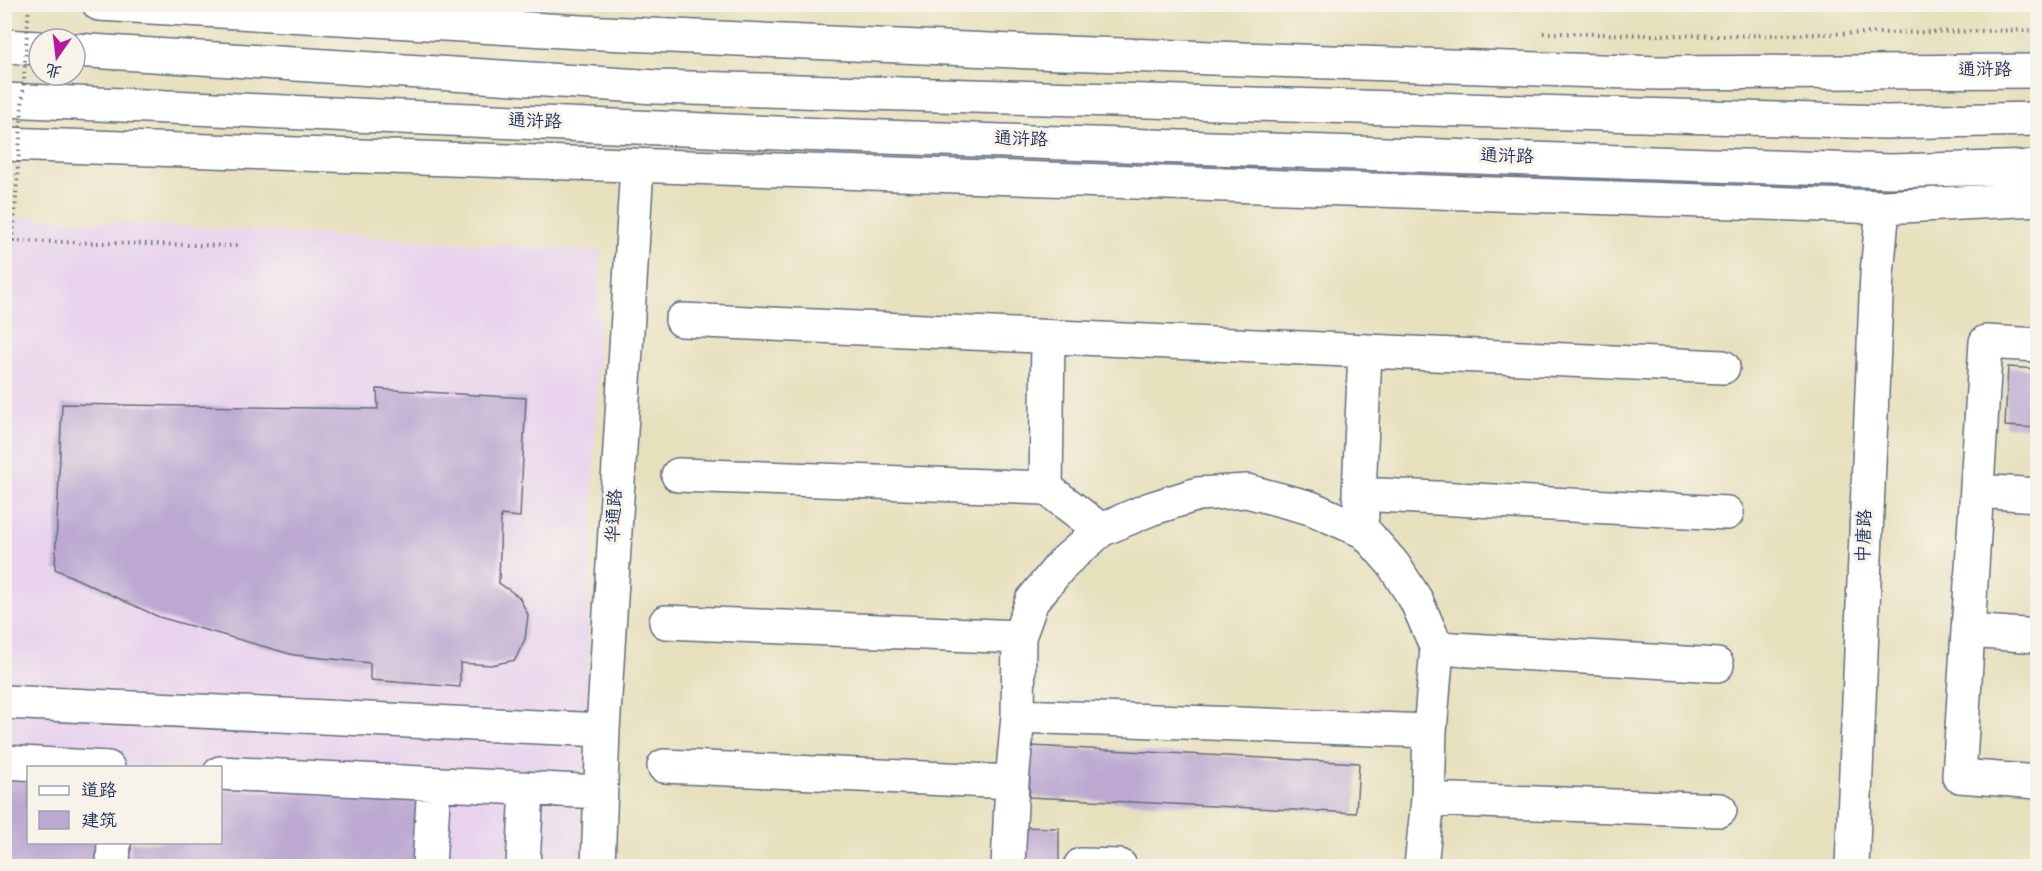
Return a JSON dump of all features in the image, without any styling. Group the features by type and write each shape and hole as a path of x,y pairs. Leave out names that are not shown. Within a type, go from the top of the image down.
{"main road":[{"name":"通浒路","path":"99,4 581,32 1022,51 1659,73 2037,71"},
{"path":"4,46 27,47"},
{"path":"87,51 656,87 1886,122 2037,119"},
{"name":"通浒路","path":"4,100 848,136 1890,171 2037,167"},
{"name":"通浒路","path":"4,144 1883,207 2037,199"},
{"name":"华通路","path":"598,867 603,730 636,166"},
{"name":"中唐路","path":"1852,867 1877,274 1883,207"},
{"path":"682,320 1723,367"},
{"path":"1046,488 1048,337"},
{"path":"2037,345 1986,342 1959,776 2037,782"},
{"path":"1365,351 1359,494 1365,532"},
{"path":"678,475 1046,488 1101,530"},
{"path":"1008,867 1018,716 1019,637 1032,601 1063,563 1101,530 1150,509 1198,494 1247,491 1311,508 1365,532 1394,564 1416,600 1437,648 1430,731 1428,799 1420,867"},
{"path":"1977,491 2037,495"},
{"path":"1359,494 1727,513"},
{"path":"666,622 1019,637"},
{"path":"1968,631 2037,636"},
{"path":"1437,648 1717,665"},
{"path":"4,702 603,730"},
{"path":"1018,716 1430,731"},
{"path":"4,762 73,766"},
{"path":"664,766 1012,782"},
{"path":"222,773 600,792"},
{"path":"429,867 434,784"},
{"path":"523,867 527,789"},
{"path":"1428,799 1720,810"},
{"path":"113,867 114,844"},
{"path":"1081,865 1120,867"}],"path":[{"path":"29,4 13,241 237,246"},
{"path":"1540,33 1718,36 2037,30"}],"shaded area":[{"path":"4,216 601,251 582,866 5,866"}],"building":[{"path":"2008,367 2038,369 2038,428 2005,426"},
{"path":"377,389 526,398 520,517 501,515 499,583 519,597 528,615 525,639 515,660 491,665 460,663 460,687 370,680 370,663 294,655 159,617 55,569 62,404 378,409"},
{"path":"1031,746 1359,763 1356,813 1029,797"},
{"path":"4,777 27,778 27,844 101,844 100,866 4,866"},
{"path":"222,790 421,799 419,866 130,866 131,844 222,844"},
{"path":"1007,827 1059,828 1059,866 1006,866"}]}
